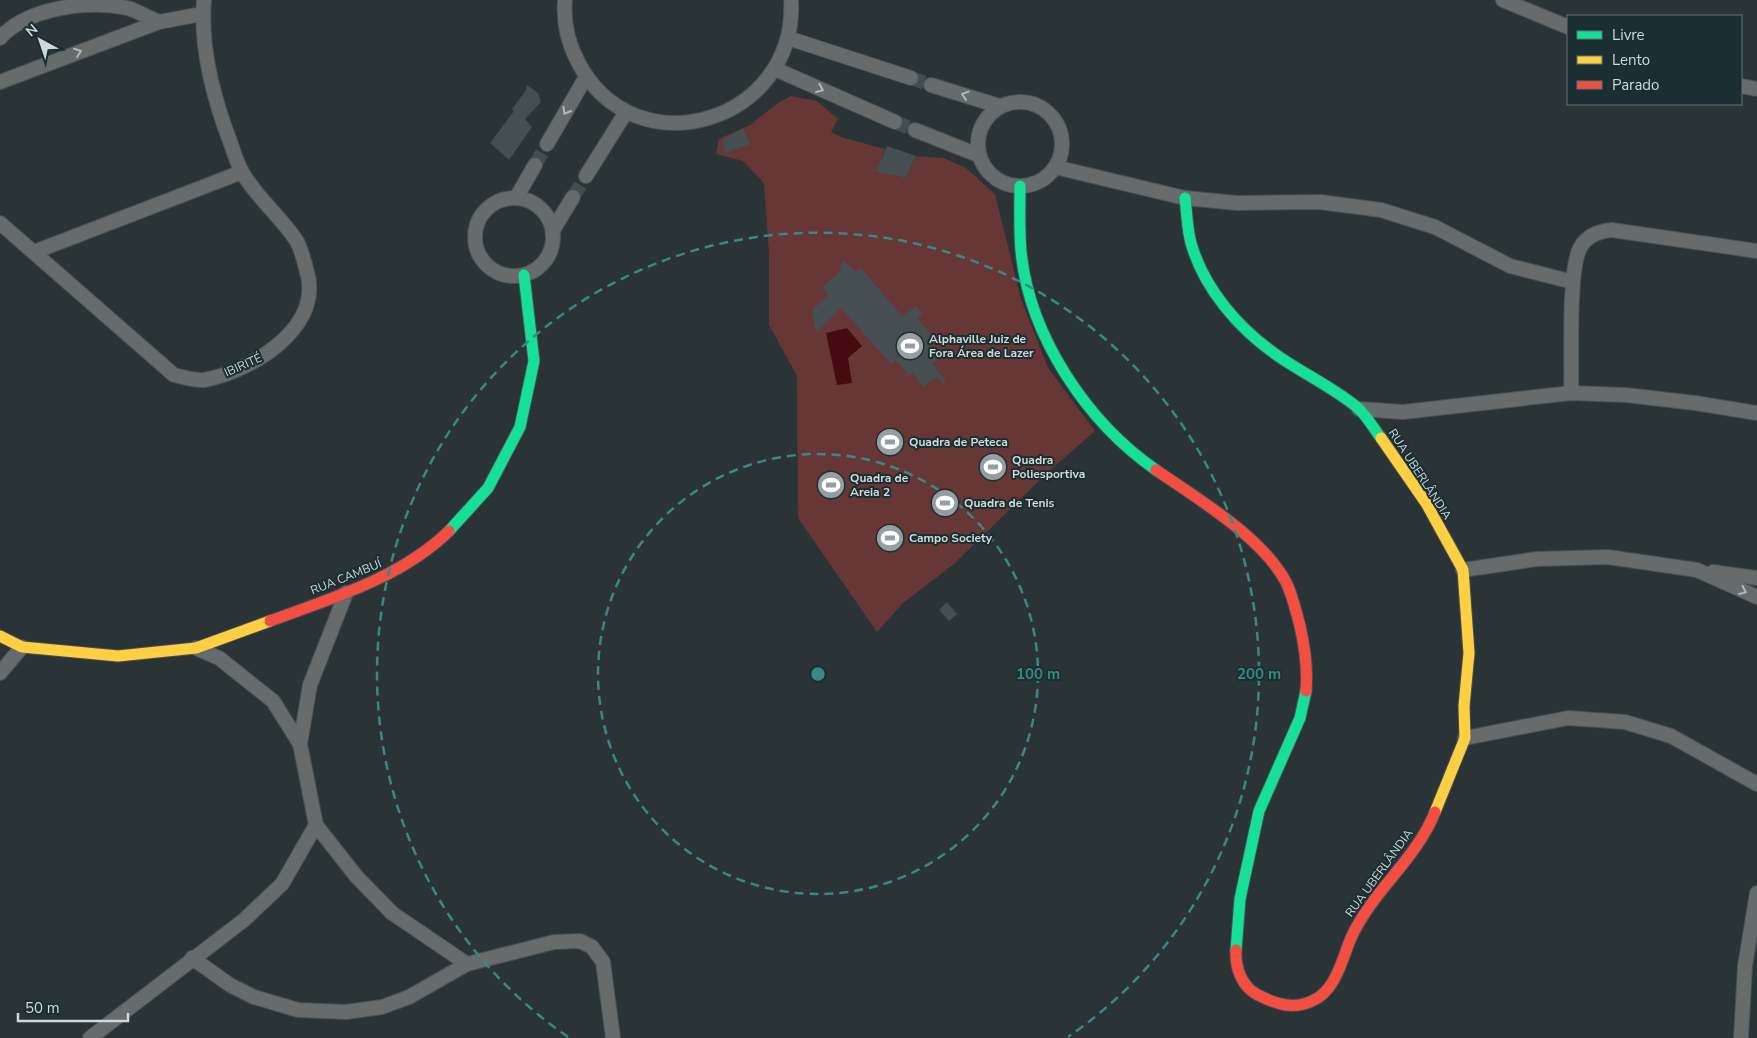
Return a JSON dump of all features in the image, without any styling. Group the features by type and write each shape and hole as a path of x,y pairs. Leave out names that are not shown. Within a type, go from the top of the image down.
{"street":[{"name":"IBIRITÉ","path":"0,223 174,375 202,380 230,372 270,353 300,322 308,298 308,277 297,242 242,172 212,91 202,14 204,0"},
{"path":"566,0 564,14 570,47 586,77 604,97 626,112 658,122 692,123 724,114 753,95 775,69 788,38 791,0"},
{"path":"1503,0 1567,27"},
{"path":"0,38 36,14 81,2 127,7 159,22"},
{"path":"0,82 159,22 202,14"},
{"path":"788,38 911,78"},
{"path":"775,69 895,122"},
{"path":"547,144 586,77"},
{"path":"931,84 999,106"},
{"path":"1742,86 1757,89"},
{"path":"1026,101 1040,106 1051,114 1059,126 1062,140 1061,154 1055,167 1046,177 1034,184 1020,186 1006,184 994,178 984,168 978,155 977,141 980,127 988,115 999,106 1012,102 1026,101"},
{"path":"586,176 626,112"},
{"path":"915,130 978,155"},
{"path":"516,198 535,165"},
{"path":"1055,167 1185,198 1237,203 1320,202 1381,210 1435,228 1510,266 1573,282"},
{"path":"34,252 242,172"},
{"name":"RUA UBERLÂNDIA","path":"1020,186 1021,252 1032,300 1065,378 1105,425 1136,456 1221,515 1264,552 1286,582 1294,602 1307,658 1306,689 1300,718 1259,811 1240,899 1238,968 1240,976 1250,990 1276,1004 1296,1006 1314,1001 1329,987 1338,972 1352,936 1369,909 1416,849 1433,818 1465,738 1464,706 1469,653 1463,570 1426,503 1397,459 1359,409 1276,354 1240,324 1224,306 1205,278 1196,259 1190,240 1185,198"},
{"path":"553,230 573,197"},
{"path":"516,198 529,201 540,207 548,218 553,230 553,243 549,256 541,266 524,275 504,276 492,270 483,262 477,250 475,238 477,225 483,214 492,205 504,199 516,198"},
{"path":"1571,392 1573,282 1580,247 1592,235 1612,230 1757,251"},
{"name":"RUA CAMBUÍ","path":"0,636 22,647 58,652 118,656 196,648 346,593 394,572 447,533 488,488 520,427 534,361 524,275"},
{"path":"1359,409 1403,412 1571,392 1646,397 1757,413"},
{"path":"1463,570 1537,559 1608,557 1757,578"},
{"path":"1697,570 1757,597"},
{"path":"346,593 310,685 300,744 316,825 356,876 392,913 467,964"},
{"path":"0,673 22,647"},
{"path":"196,648 219,658 273,701 300,744"},
{"path":"1465,738 1568,718 1625,722 1671,736 1757,784"},
{"path":"90,1038 244,920 282,884 316,825"},
{"path":"1741,1038 1745,966 1757,893"},
{"path":"192,958 230,985 254,997 298,1010 346,1012 382,1007 409,997 467,964 554,942 570,940 586,944 596,951 605,970 613,1038"}],"shaded area":[{"name":"Alphaville Juiz de Fora Área de Lazer","path":"791,96 817,101 838,119 831,132 844,138 885,149 877,172 906,178 916,156 944,158 966,168 995,194 1021,299 1048,368 1095,431 1049,471 954,564 903,603 877,632 798,518 797,376 769,325 769,253 764,183 743,161 716,154 719,139 750,125 778,103"},
{"path":"847,328 862,346 848,358 852,383 837,385 826,333"}],"building":[{"path":"527,85 538,93 541,102 525,119 532,127 509,160 490,143 514,111 512,109 526,90"},
{"path":"743,128 750,144 724,153 722,141"},
{"path":"887,146 916,156 906,178 876,172"},
{"path":"845,261 855,271 861,268 902,316 915,306 923,312 918,319 932,335 926,341 939,356 932,364 946,381 943,384 937,377 923,387 913,373 909,375 895,360 891,364 841,308 816,333 812,310 828,295 822,288 842,269 839,265"},
{"path":"947,602 957,614 949,621 939,610"}],"tunnel":[{"path":"911,78 931,85"},
{"path":"895,122 915,130"},
{"path":"535,165 547,144"},
{"path":"573,197 586,176"}],"traffic: fast":[{"path":"1020,186 1020,243 1026,283 1049,345 1085,402 1131,450 1156,470"},
{"path":"1185,198 1190,238 1197,260 1214,292 1225,307 1237,321 1278,356 1358,408 1381,438"},
{"path":"449,531 488,488 520,427 534,361 524,275"},
{"path":"1236,950 1240,899 1259,811 1300,718 1306,691"}],"traffic: slow":[{"path":"1381,438 1426,503 1463,570 1469,653 1464,706 1465,738 1435,812"},
{"path":"0,636 22,647 118,656 196,648 270,621"}],"traffic: jam":[{"path":"1156,470 1228,520 1245,534 1275,565 1286,582 1300,626 1306,658 1306,691"},
{"path":"270,621 341,595 388,574 410,562 449,531"},
{"path":"1236,950 1238,970 1252,992 1285,1005 1305,1004 1320,996 1333,982 1360,921 1370,905 1406,861 1427,829 1435,812"}],"place":[{"name":"Alphaville Juiz de Fora Área de Lazer","path":"910,346"},
{"name":"Quadra de Peteca","path":"890,442"},
{"name":"Quadra Poliesportiva","path":"993,467"},
{"name":"Quadra de Areia 2","path":"831,485"},
{"name":"Quadra de Tenis","path":"945,503"},
{"name":"Campo Society","path":"890,538"}]}
